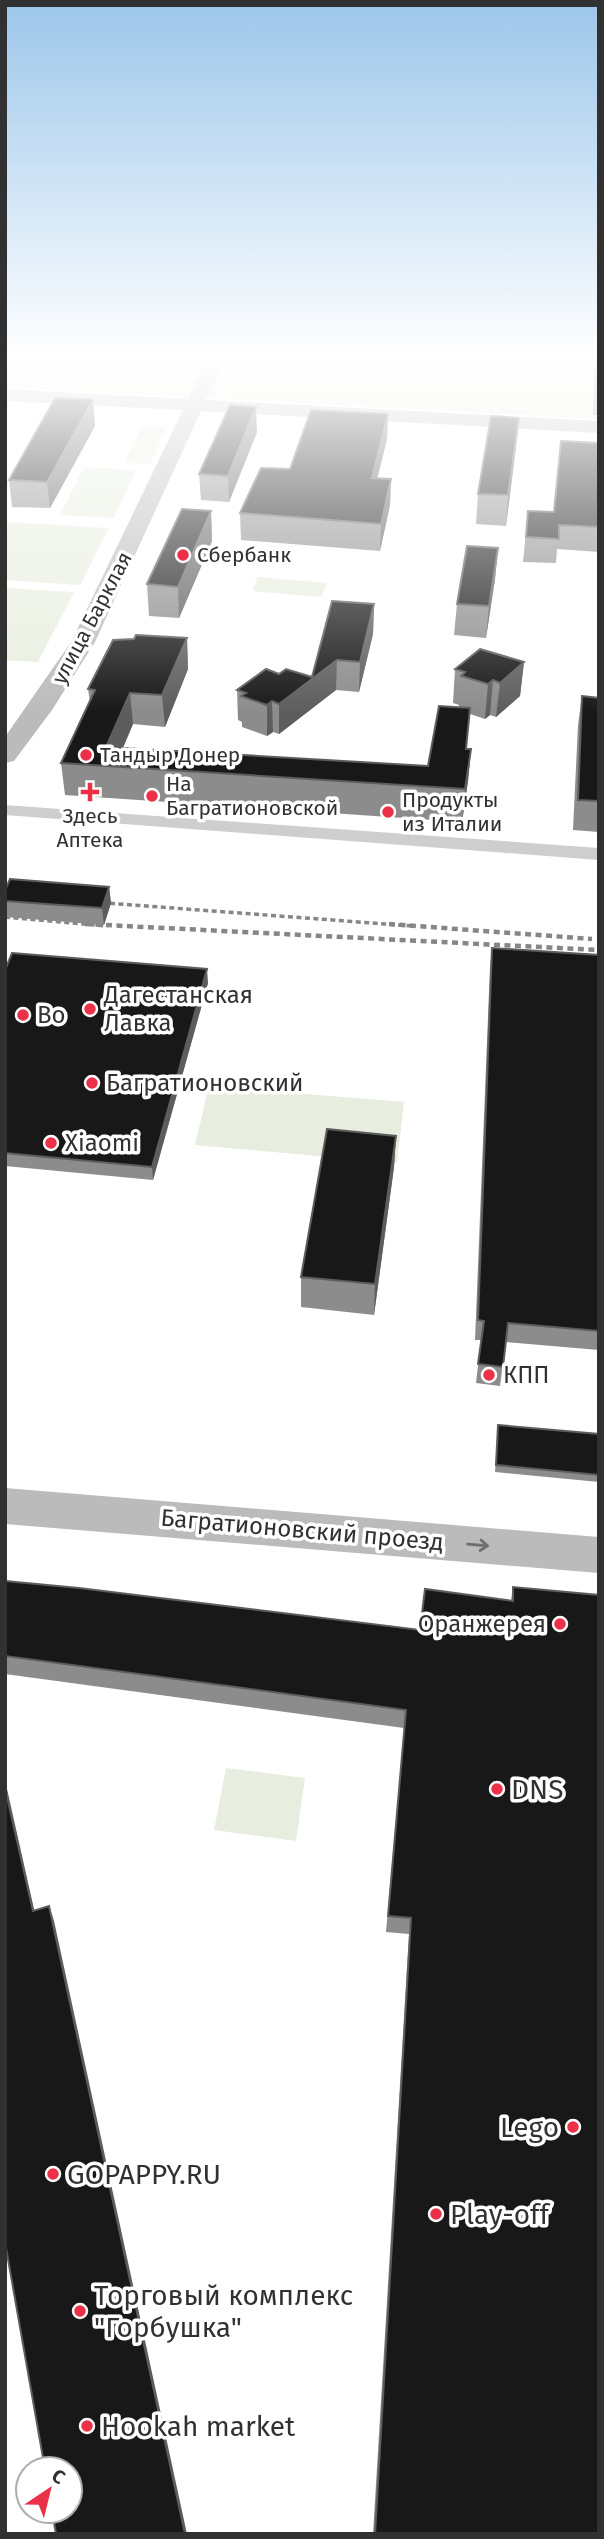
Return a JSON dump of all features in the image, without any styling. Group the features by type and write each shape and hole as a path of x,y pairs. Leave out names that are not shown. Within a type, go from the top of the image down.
{"main road":[{"name":"улица Барклая","path":"5,755 53,691 83,642 163,476"},
{"name":"Багратионовский проезд","path":"5,1506 599,1555"}],"street":[{"path":"8,815 599,854"}],"green space":[{"path":"79,476 133,476 114,518 60,515"},
{"path":"5,522 109,528 80,585 5,580"},
{"path":"258,577 327,583 321,597 252,591"},
{"path":"5,588 74,592 38,662 5,660"},
{"path":"209,1086 404,1102 397,1163 195,1145"},
{"path":"226,1768 305,1778 296,1841 214,1830"}],"building":[{"path":"11,476 50,476 47,482 9,480"},
{"path":"257,476 372,476 391,479 381,524 240,513"},
{"path":"481,476 511,476 508,495 478,494"},
{"path":"558,476 599,476 599,527 559,525 559,539 526,537 528,511 554,512"},
{"path":"182,509 211,511 178,587 147,584"},
{"path":"467,546 498,548 489,606 457,604"},
{"path":"332,601 374,604 360,662 337,660 279,704 272,701 267,705 241,696 246,693 237,690 266,669 279,674 286,669 312,677"},
{"path":"136,635 187,638 162,695 130,693 106,747 428,766 439,706 470,708 466,749 471,749 465,789 61,763 95,690 88,689 113,640 134,639"},
{"path":"480,649 524,662 500,683 493,680 488,684 461,676 465,672 455,669"},
{"path":"582,696 599,698 599,801 578,800"},
{"path":"10,879 109,887 102,908 5,901 5,890"},
{"path":"492,948 599,955 599,1331 508,1323 503,1367 478,1364 484,1321 478,1320"},
{"name":"Багратионовский","path":"12,953 207,969 152,1167 5,1153 5,970"},
{"path":"327,1129 396,1136 375,1284 301,1277"},
{"path":"498,1425 599,1434 599,1475 496,1465"},
{"path":"5,1581 420,1630 425,1589 513,1601 513,1587 599,1595 599,2534 375,2534 411,1918 388,1916 406,1710 5,1656"},
{"name":"Торговый комплекс \"Горбушка\"","path":"5,1788 33,1911 49,1906 185,2534 56,2534 54,2525 84,2525 84,2455 43,2455 5,2242"}],"railway":[{"path":"93,902 412,926"},
{"path":"5,917 106,926"},
{"path":"85,924 599,950"},
{"path":"389,924 592,939"}],"place":[{"name":"Сбербанк","path":"183,555"},
{"name":"Тандыр Донер","path":"86,755"},
{"name":"Здесь Аптека","path":"90,792"},
{"name":"На Багратионовской","path":"152,796"},
{"name":"Продукты из Италии","path":"388,812"},
{"name":"Дагестанская Лавка","path":"90,1009"},
{"name":"Bo","path":"23,1015"},
{"name":"Багратионовский","path":"92,1083"},
{"name":"Xiaomi","path":"51,1143"},
{"name":"КПП","path":"489,1375"},
{"name":"Оранжерея","path":"560,1624"},
{"name":"DNS","path":"497,1789"},
{"name":"Lego","path":"573,2127"},
{"name":"GOPAPPY.RU","path":"53,2174"},
{"name":"Play-off","path":"436,2214"},
{"name":"Торговый комплекс \"Горбушка\"","path":"80,2311"},
{"name":"Hookah market","path":"87,2426"}]}
